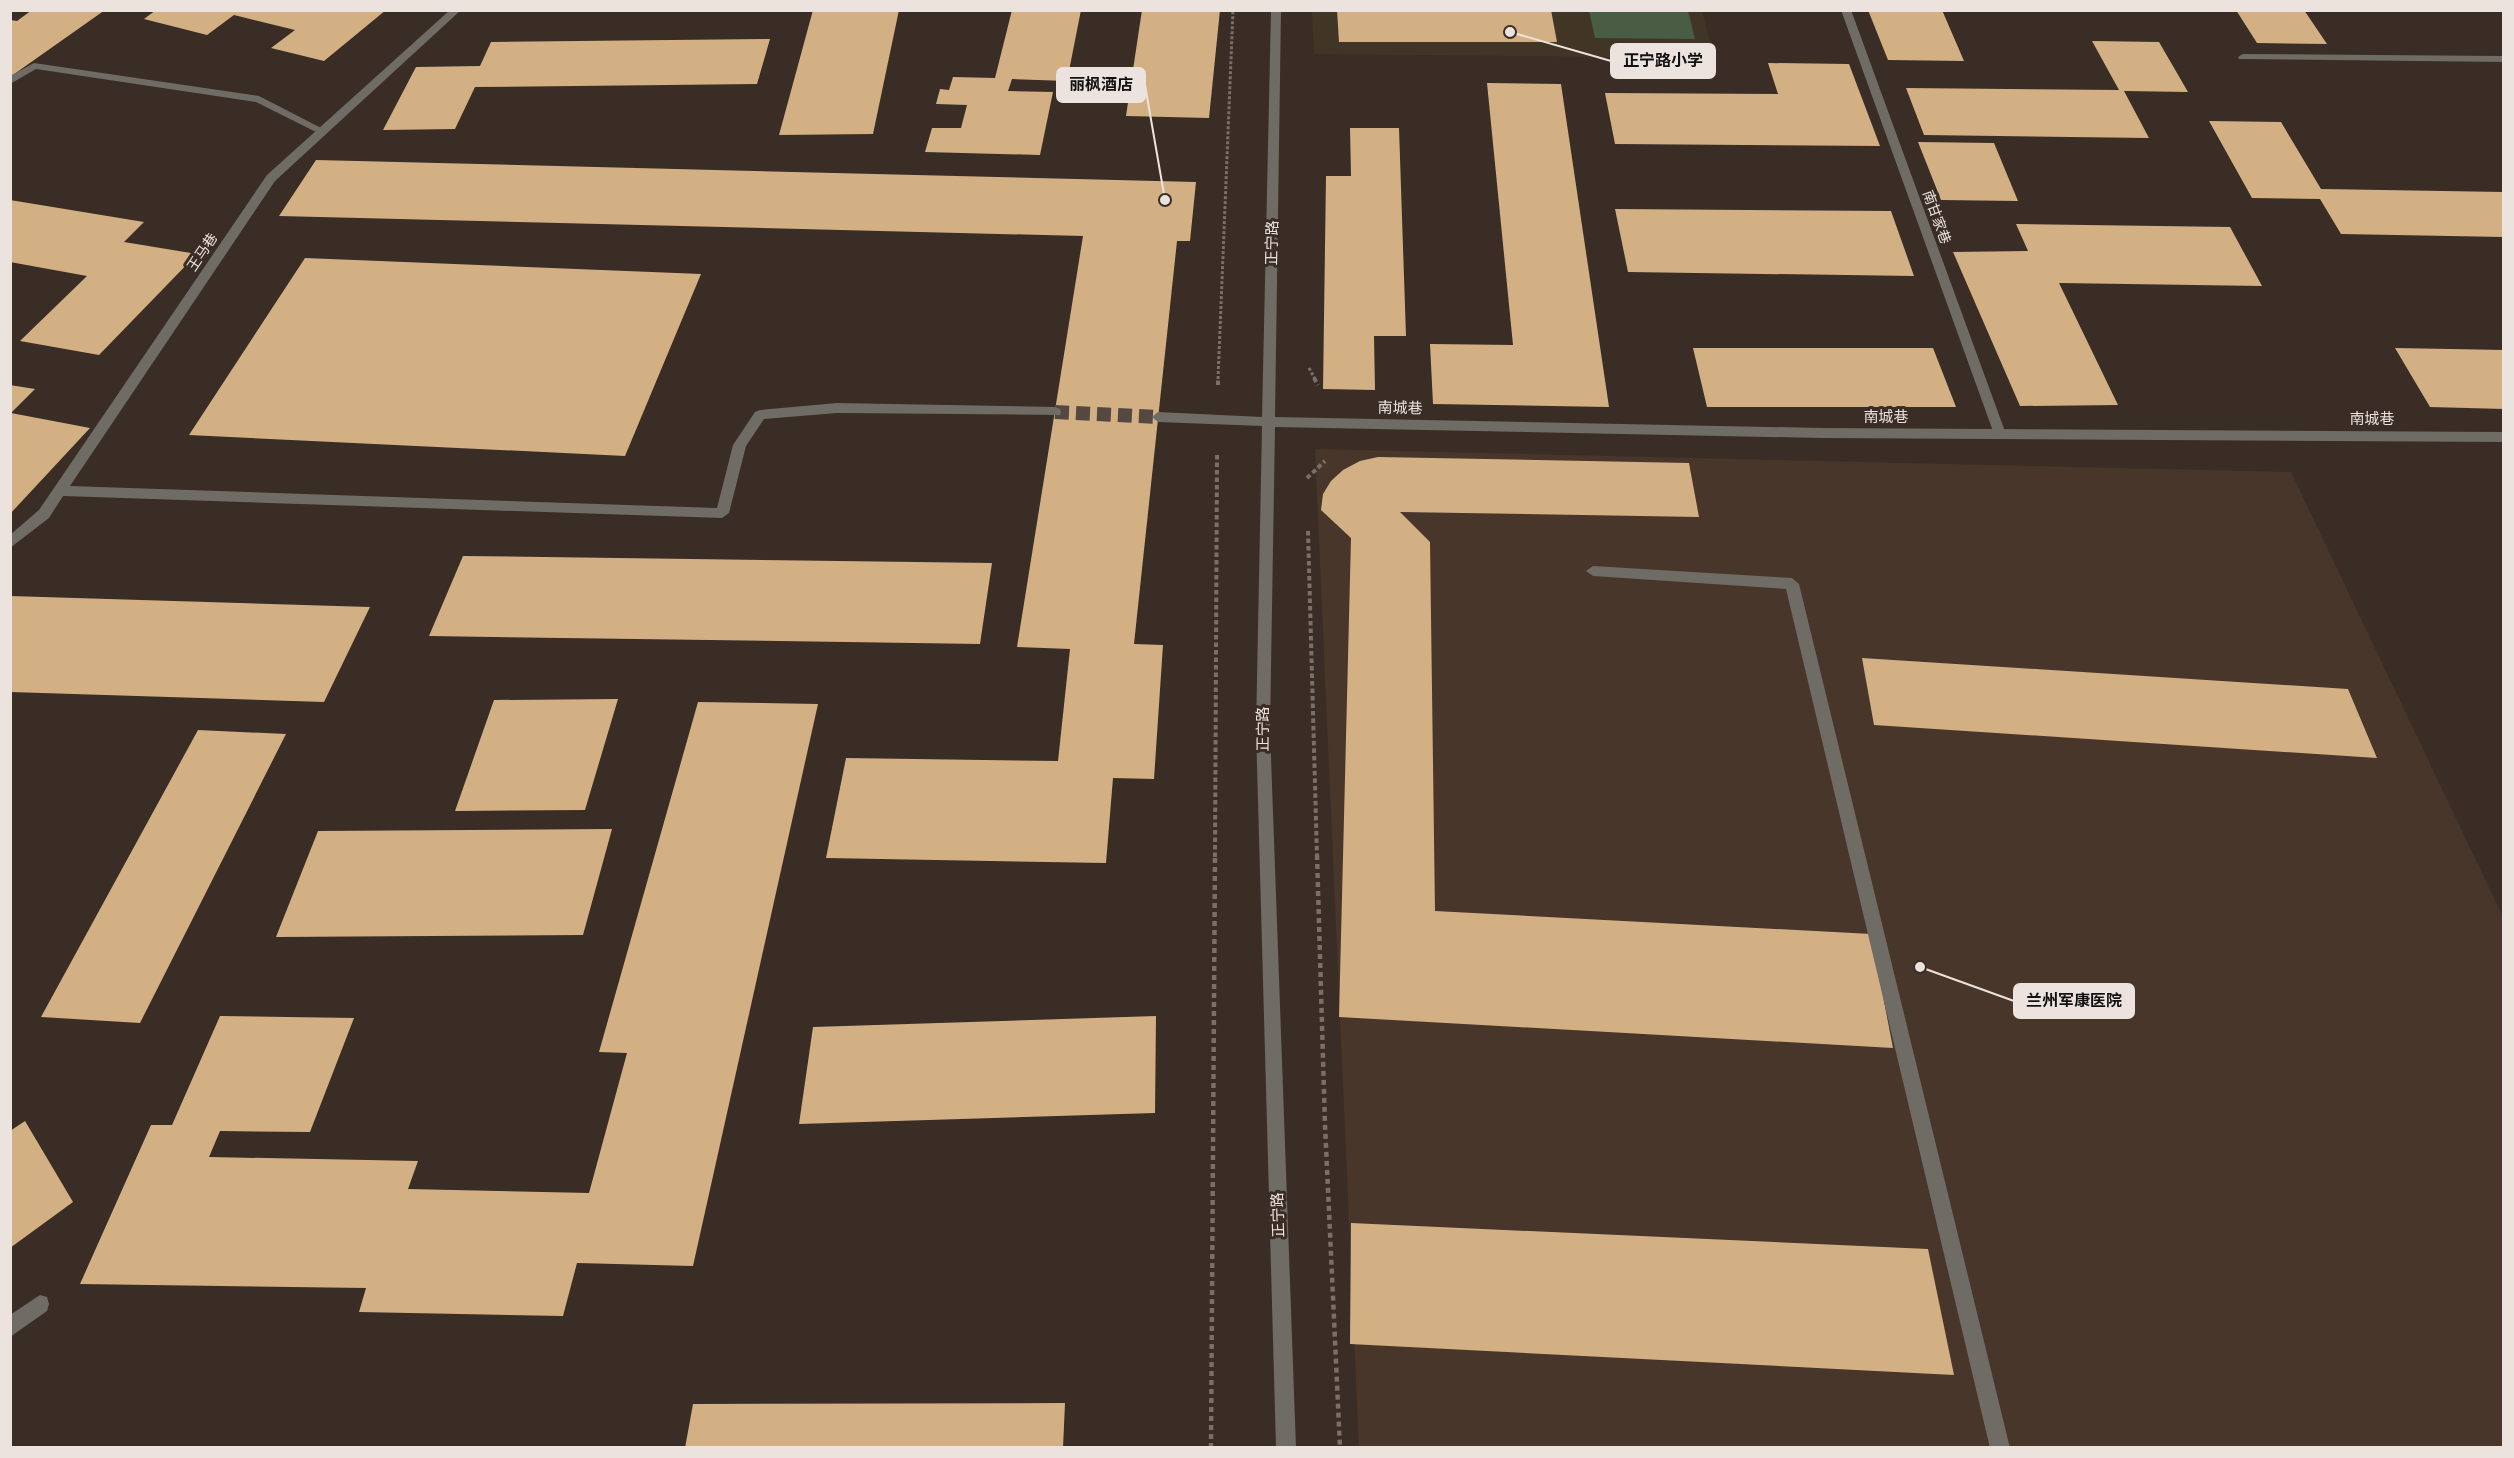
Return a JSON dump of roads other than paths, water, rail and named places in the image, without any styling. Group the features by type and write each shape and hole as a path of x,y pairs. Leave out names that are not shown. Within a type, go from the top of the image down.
{"street":[{"name":"王马巷","path":"10,543 44,514 271,178 456,10"},
{"name":"正宁路","path":"1276,10 1263,729 1286,1448"},
{"name":"南甘家巷","path":"1846,10 2000,434"},
{"path":"2243,57 2504,59"},
{"path":"10,81 34,66 259,99 322,131"},
{"path":"59,491 722,513 740,446 760,415 837,408 1055,412"},
{"name":"南城巷","path":"1158,417 1269,423 2000,434 2504,436"},
{"path":"1593,571 1792,584 2000,1448"},
{"path":"10,1328 40,1304"}],"tunnel":[{"path":"1055,412 1158,417"}],"place":[{"name":"正宁路小学","path":"1510,32"},
{"name":"丽枫酒店","path":"1165,200"},
{"name":"兰州军康医院","path":"1920,967"}]}
